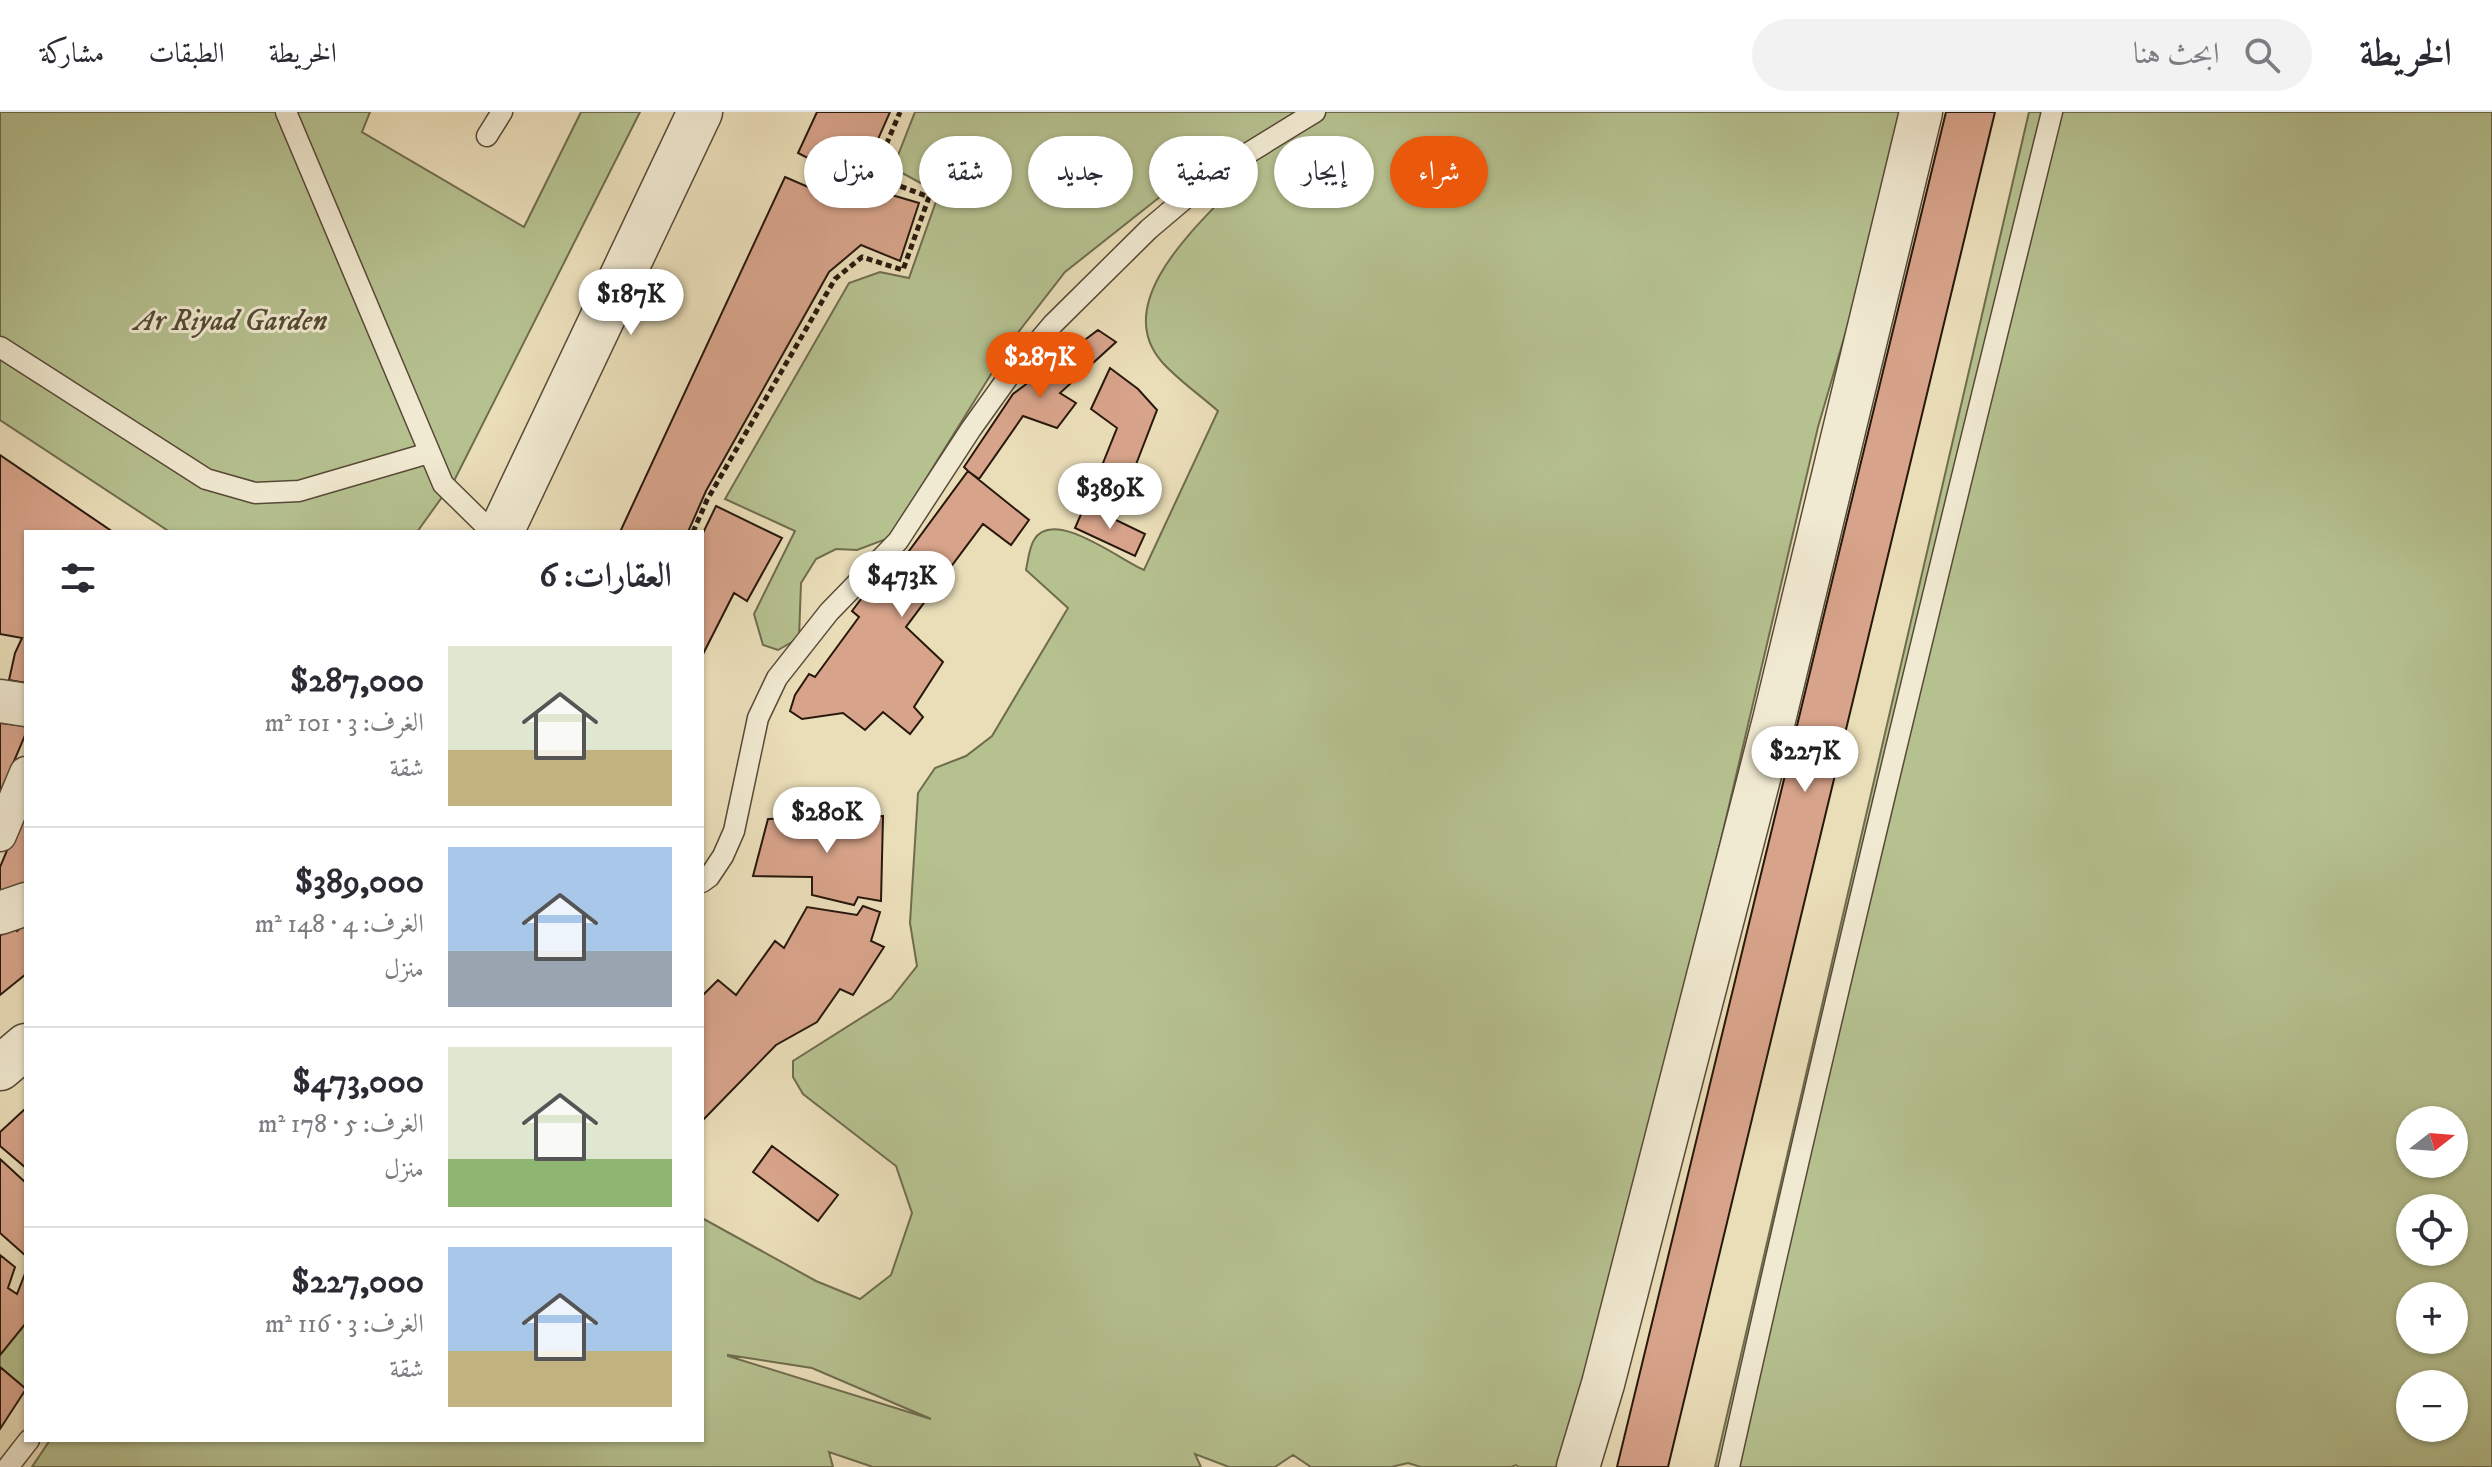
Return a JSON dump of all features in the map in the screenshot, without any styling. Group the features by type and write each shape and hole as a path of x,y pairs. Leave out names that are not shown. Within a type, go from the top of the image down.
{"street":[{"path":"502,530 700,112"},
{"path":"1578,1467 1603,1384 1774,720 1921,112"},
{"path":"0,701 24,705"},
{"path":"0,835 24,778"},
{"path":"0,913 24,905"},
{"path":"0,1068 24,1048"}],"lane":[{"path":"286,112 443,484 490,530"},
{"path":"487,136 502,112"},
{"path":"704,881 723,856 734,831 755,729 777,678 829,612 898,541 1009,376 1053,324 1149,229 1214,174 1315,112"},
{"path":"1729,1467 1949,525 2052,112"},
{"path":"0,347 206,479 255,493 299,491 429,453"},
{"path":"8,1467 27,1442"}],"path":[{"path":"694,530 707,500 835,279 862,257 903,270 929,197 873,176 900,112"}],"green space":[{"name":"Ar Riyad Garden","path":"0,112 370,112 362,132 524,227 581,112 640,112 455,479 418,530 167,530 0,420"},
{"path":"915,112 1910,112 1818,427 1720,844 1585,1377 1557,1467 1421,1467 1408,1463 1391,1467 1311,1467 1293,1455 1275,1467 1229,1467 1195,1454 1201,1467 873,1467 829,1452 833,1467 32,1467 49,1442 704,1442 704,1219 816,1281 860,1299 891,1275 912,1213 896,1166 803,1094 793,1077 793,1061 891,999 917,966 910,923 918,793 935,768 966,756 992,736 1068,608 1026,570 1034,540 1043,531 1056,529 1071,532 1144,570 1218,411 1162,362 1148,339 1146,314 1153,289 1166,265 1214,208 1258,208 1258,136 1149,136 1149,206 1065,272 1013,339 889,538 857,550 836,549 816,559 801,583 799,638 778,650 763,645 754,614 795,531 725,499 849,283 880,272 909,278 934,208 1012,208 1012,136 919,136 919,182 903,173 903,143","holes":["728,1356 812,1368 931,1419"]},
{"path":"2029,112 2492,112 2492,1467 1715,1467"},
{"path":"24,1325 24,1387 0,1367 0,1355"}],"building":[{"path":"817,112 890,112 879,136 806,136"},
{"path":"1946,112 1995,112 1668,1467 1617,1467"},
{"path":"804,140 804,156 798,153"},
{"path":"785,177 804,185 804,208 903,208 903,198 919,203 900,261 861,245 829,272 706,491 689,530 621,530"},
{"path":"1098,330 1116,342 1060,393 1076,403 1057,428 1023,416 979,479 968,471 964,467 1013,394"},
{"path":"1110,368 1138,389 1157,410 1128,485 1101,468 1117,428 1091,409"},
{"path":"0,455 110,530 24,530 24,683 9,680 22,638 0,634"},
{"path":"968,471 1029,520 1011,545 983,524 906,627 943,662 914,707 923,717 910,734 883,712 865,730 843,713 802,719 790,711 795,695 809,674 815,677 859,617 852,611 884,569 892,574"},
{"path":"1085,505 1145,534 1135,556 1075,528"},
{"path":"716,506 782,538 747,601 734,593 704,652 704,531"},
{"path":"0,723 24,726 24,738 0,794"},
{"path":"24,810 24,885 0,892 0,867"},
{"path":"883,816 881,901 858,897 854,905 812,895 812,877 753,876 768,819"},
{"path":"863,906 880,912 871,941 884,947 853,995 840,989 817,1022 776,1045 704,1119 704,994 718,980 736,995 775,941 784,948 807,907 857,915"},
{"path":"12,925 17,931 24,925 24,976 0,995 0,936"},
{"path":"24,1110 24,1166 0,1146 0,1132"},
{"path":"772,1146 838,1195 818,1221 753,1172"},
{"path":"0,1159 24,1181 24,1254 0,1233"},
{"path":"0,1255 15,1267 8,1288 17,1294 24,1276 24,1325 0,1355"},
{"path":"0,1367 24,1387 24,1392 0,1429"}]}
